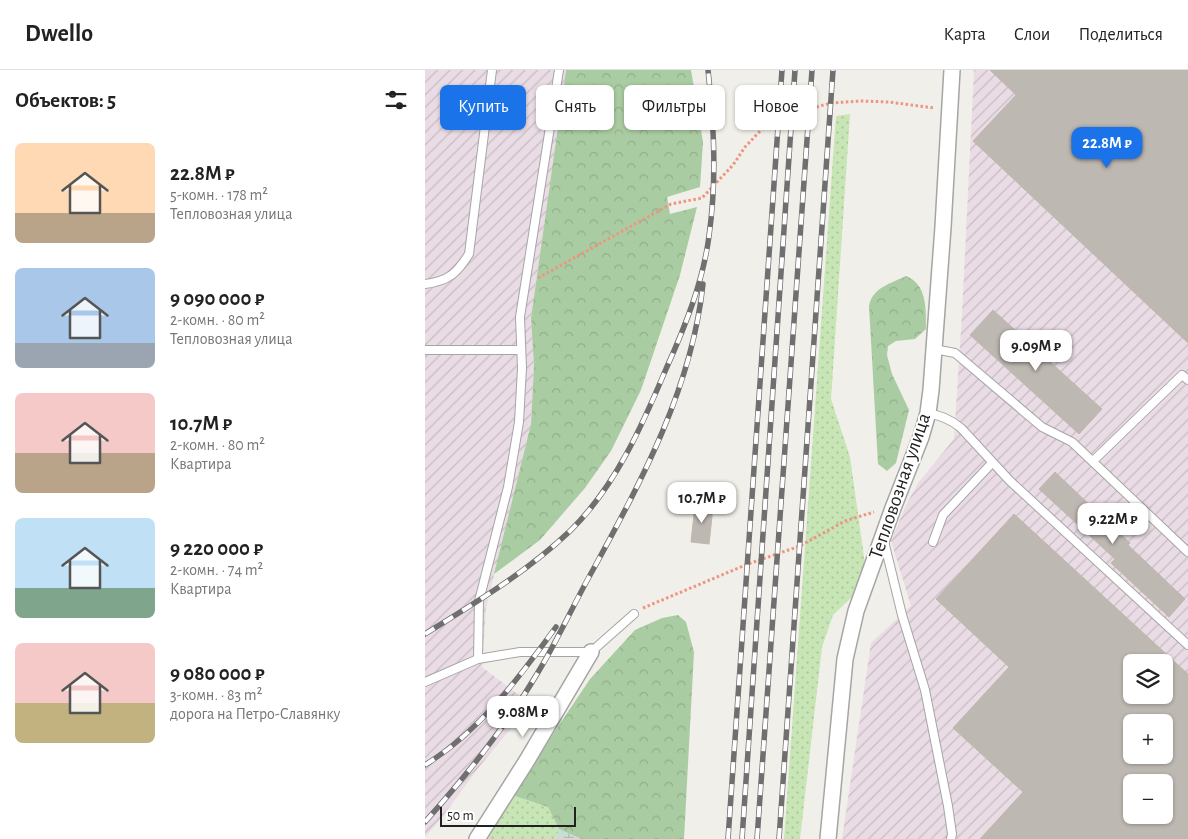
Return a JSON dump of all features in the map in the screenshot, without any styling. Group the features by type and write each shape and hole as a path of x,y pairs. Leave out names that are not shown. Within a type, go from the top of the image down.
{"street":[{"name":"Тепловозная улица","path":"828,839 845,660 856,611 921,437 928,413 943,227 952,70"},
{"path":"477,839 526,762 591,652"}],"lane":[{"path":"425,284 446,280 459,270 469,254 492,70"},
{"path":"479,659 479,601 508,487 519,422 522,368 520,317 559,70"},
{"path":"934,349 955,353 1042,427 1072,442 1188,552"},
{"path":"425,350 521,350"},
{"path":"1093,461 1182,375 1188,380"},
{"path":"928,413 952,420 961,428 1010,481 1188,645"},
{"path":"933,542 943,515 992,463"},
{"path":"883,537 902,615 925,690 948,806 951,839"},
{"path":"425,682 479,659 520,652 591,652 634,614"}],"path":[{"path":"525,286 671,204 701,198 733,165 745,147 764,127 779,117 831,103 861,101 889,102 950,110"},
{"path":"651,604 748,564 800,546 845,521 893,508"}],"shaded area":[{"path":"425,70 566,70 564,85 536,85 536,130 558,130 531,318 534,365 531,424 486,608 482,667 531,704 425,837"},
{"path":"974,70 1188,70 1188,839 842,839 871,643 911,606 891,541 906,505 918,483 954,439"}],"green space":[{"path":"566,70 691,70 694,85 624,85 624,130 701,130 703,142 700,187 667,197 670,214 697,207 680,275 641,390 611,451 585,488 540,540 494,574 531,424 534,365 531,318 558,130 614,130 614,85 564,85"},
{"path":"850,114 831,399 850,457 865,564 854,595 833,615 822,647 800,839 784,839 836,116"},
{"path":"906,276 913,280 922,291 926,329 915,339 896,341 888,346 887,355 892,374 909,410 896,463 887,471 878,464 869,306 874,294 878,290"},
{"path":"678,615 686,622 694,652 684,839 581,839 559,829 548,807 512,795 590,679 635,630 662,618"},
{"path":"512,795 548,807 559,829 556,839 488,839"},
{"path":"559,829 581,839 556,839"}],"building":[{"path":"990,70 1188,70 1188,343 973,141 1016,95"},
{"path":"993,310 1102,409 1079,434 970,335"},
{"path":"1055,472 1130,543 1128,545 1185,599 1169,617 1111,563 1115,559 1039,489"},
{"path":"695,505 713,507 709,544 691,542"},
{"path":"1014,514 1166,654 1123,654 1123,704 1173,704 1173,660 1188,674 1188,839 980,839 1023,792 953,728 1009,667 936,599"}],"railway":[{"path":"425,634 482,599 536,560 570,531 601,495 637,434 680,337 698,287 706,253 714,173 712,112 708,70"},
{"path":"728,839 782,70"},
{"path":"742,839 795,70"},
{"path":"757,839 812,70"},
{"path":"779,839 833,70"},
{"path":"425,822 484,751 525,694 545,661 630,500 663,431 677,395 697,322 703,284"},
{"path":"425,765 445,751 481,720 512,685 556,627"}]}
